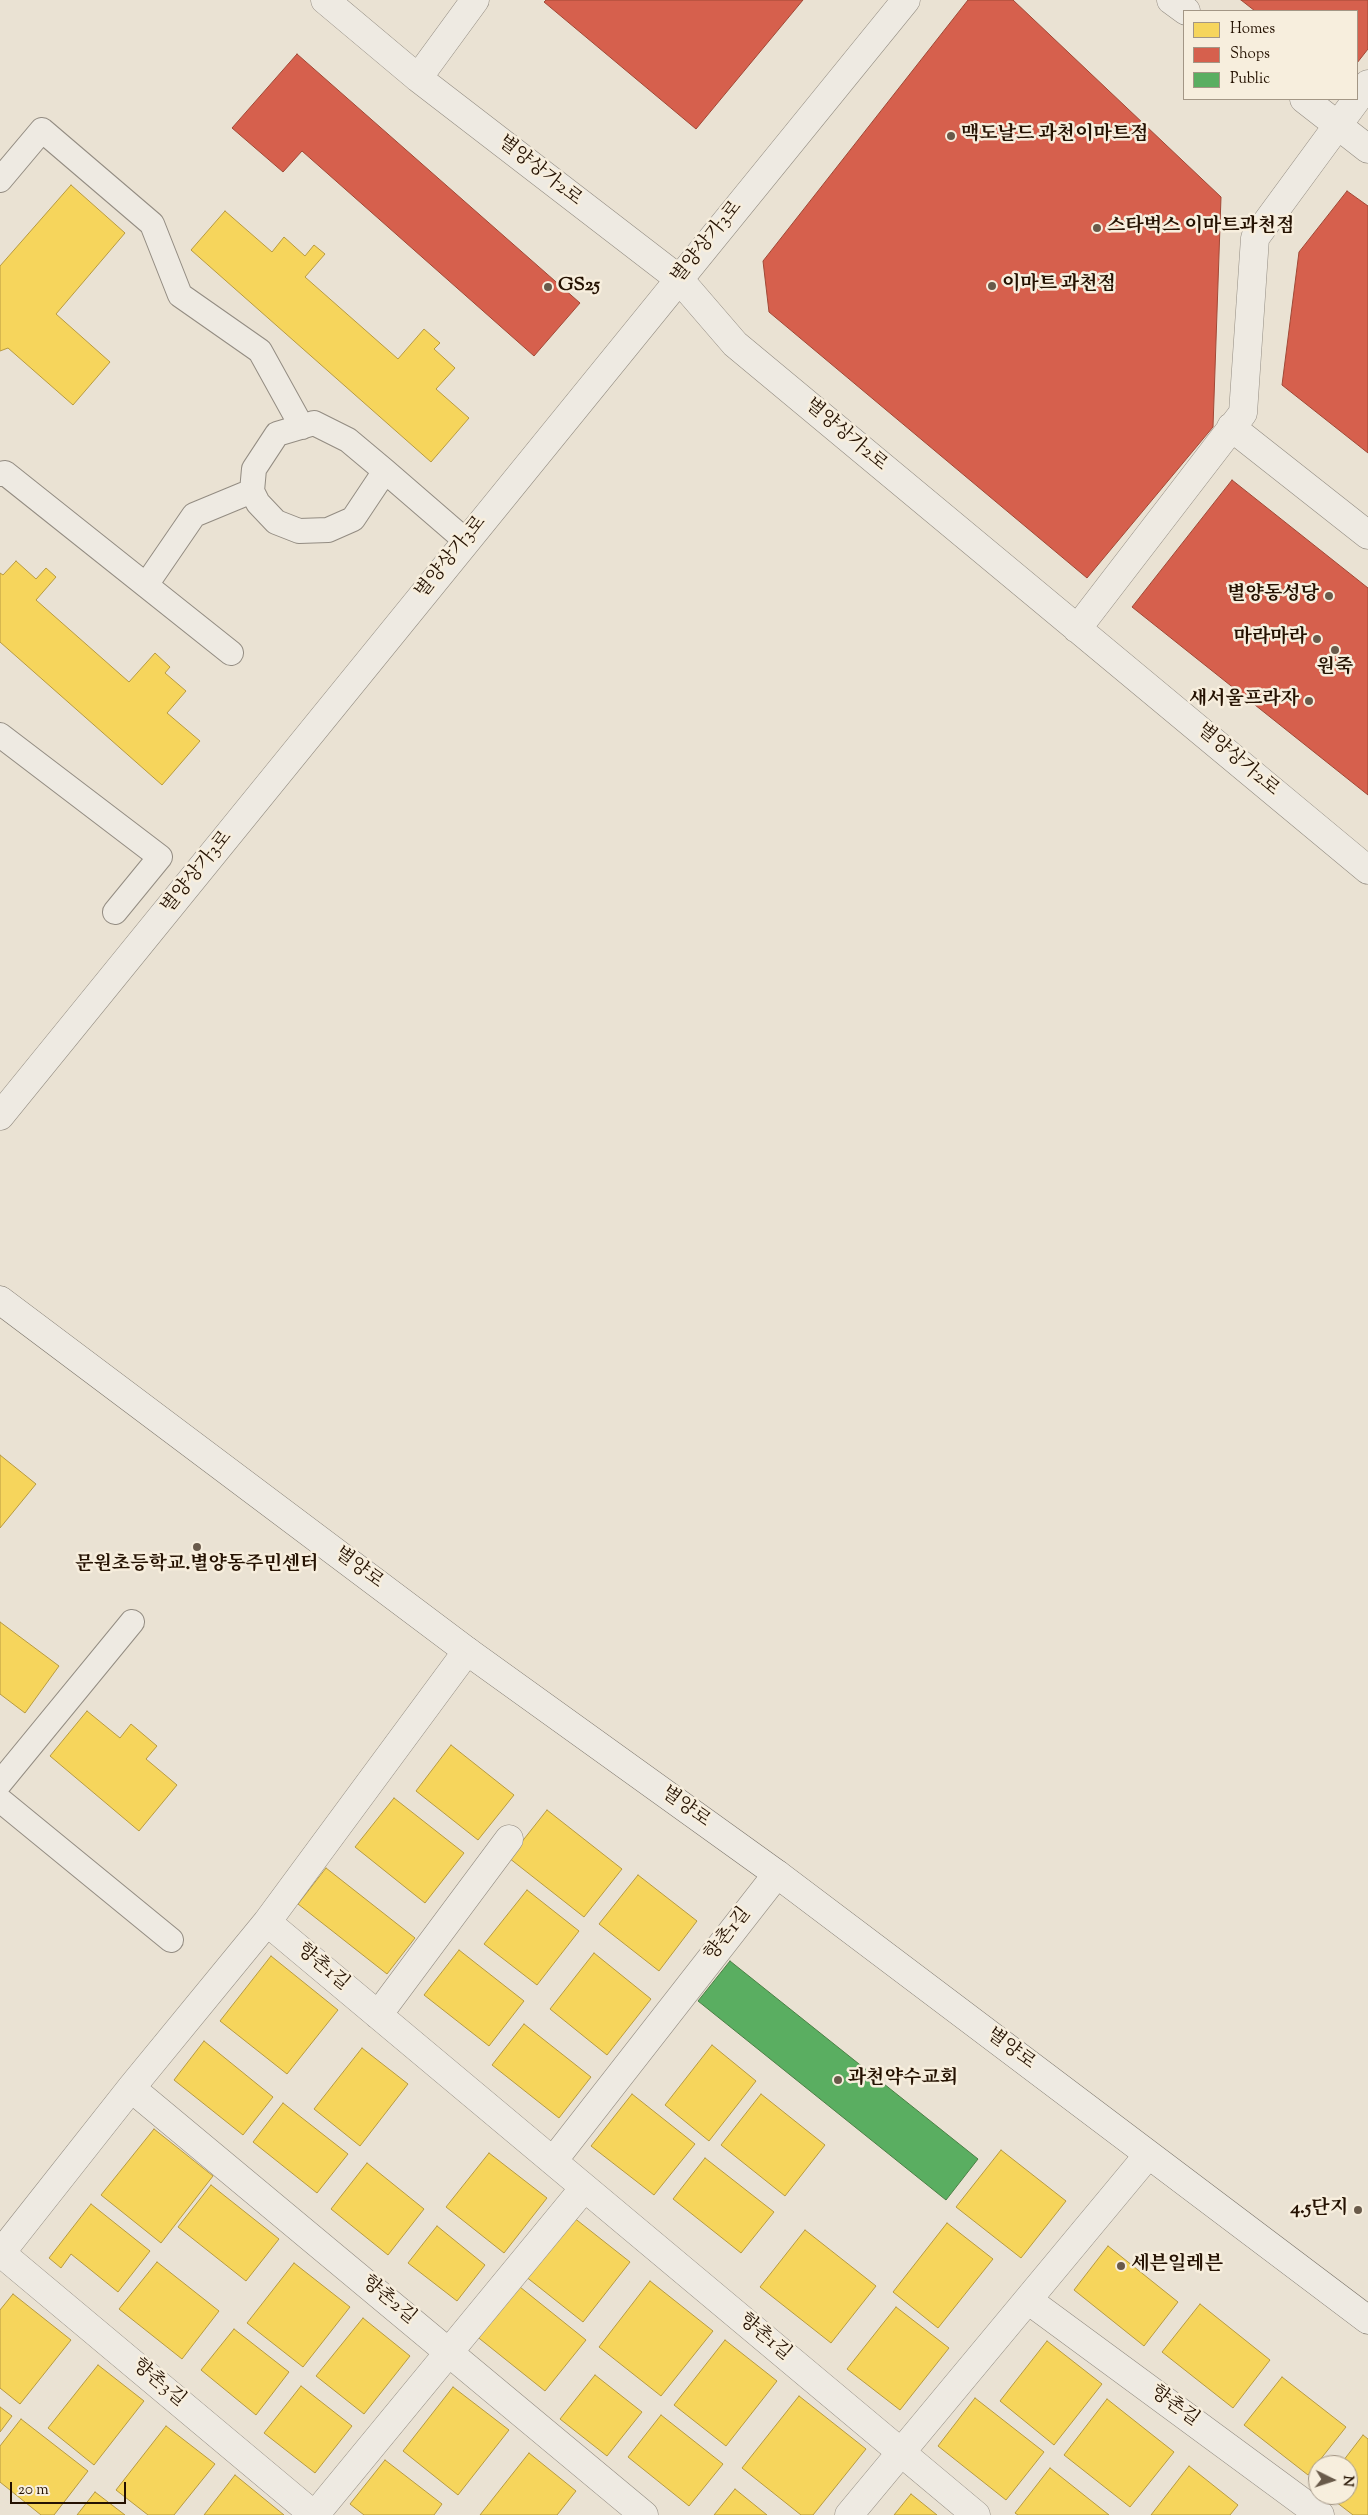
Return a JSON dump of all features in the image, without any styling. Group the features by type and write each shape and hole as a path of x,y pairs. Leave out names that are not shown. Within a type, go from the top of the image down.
{"street":[{"name":"별양상가2로","path":"325,0 418,78 679,279 735,344 1368,870"},
{"path":"418,78 475,0"},
{"name":"별양상가3로","path":"0,1116 906,0"},
{"path":"1171,0 1185,10"},
{"path":"1358,97 1368,84"},
{"path":"1305,100 1368,149"},
{"path":"1078,629 1243,413 1255,238 1356,100"},
{"path":"1231,427 1368,535"},
{"name":"별양로","path":"0,1300 467,1651 777,1874 1368,2320"},
{"path":"1,2253 131,2088 267,1922 467,1651"},
{"path":"378,2015 509,1839"},
{"name":"향촌1길","path":"553,2161 777,1874"},
{"name":"향촌1길","path":"267,1922 976,2515"},
{"name":"향촌2길","path":"131,2088 644,2515"},
{"path":"850,2515 1148,2155"},
{"path":"314,2515 584,2188"},
{"name":"향촌3길","path":"1,2253 314,2515"},
{"name":"향촌길","path":"1028,2300 1320,2515"}],"lane":[{"path":"0,180 42,130 152,224 180,295 260,351 302,427"},
{"path":"385,471 352,519 328,530 299,531 276,522 258,503 252,491 254,469 277,434 314,423 348,440 385,471 466,541"},
{"path":"0,474 5,473 231,653"},
{"path":"146,585 194,515 252,491"},
{"path":"0,735 160,857 115,912"},
{"path":"0,1783 132,1622"},
{"path":"0,1800 171,1940"}],"building: Homes":[{"path":"71,185 125,233 56,314 110,362 73,405 8,348 0,351 0,266"},
{"path":"225,211 272,252 284,237 305,256 314,245 325,254 305,277 398,359 424,329 440,343 434,349 455,368 436,389 469,418 431,462 191,250"},
{"path":"16,561 36,579 46,568 56,577 36,600 129,682 155,653 170,667 165,673 186,691 167,713 200,741 162,785 0,642 0,573 3,575"},
{"path":"0,1455 36,1484 0,1528"},
{"path":"0,1622 59,1666 25,1713 0,1694"},
{"path":"87,1711 120,1738 131,1724 157,1746 146,1759 177,1785 139,1831 50,1756"},
{"path":"451,1745 514,1795 478,1840 416,1791"},
{"path":"394,1798 464,1853 425,1903 355,1847"},
{"path":"547,1810 622,1869 584,1917 509,1858"},
{"path":"326,1868 415,1938 387,1974 298,1904"},
{"path":"638,1875 697,1921 659,1971 599,1924"},
{"path":"527,1890 579,1931 537,1985 484,1944"},
{"path":"459,1950 524,2001 489,2046 424,1995"},
{"path":"594,1953 651,1999 607,2055 550,2009"},
{"path":"271,1956 338,2010 287,2074 220,2021"},
{"path":"524,2024 591,2077 559,2118 492,2065"},
{"path":"204,2041 273,2097 243,2135 174,2080"},
{"path":"712,2045 756,2081 709,2141 665,2105"},
{"path":"362,2048 408,2084 360,2146 314,2109"},
{"path":"632,2094 695,2144 654,2195 591,2146"},
{"path":"761,2094 825,2145 785,2196 721,2145"},
{"path":"283,2103 348,2154 317,2193 253,2142"},
{"path":"154,2129 213,2176 161,2243 101,2195"},
{"path":"1001,2150 1066,2201 1021,2258 956,2207"},
{"path":"489,2153 547,2198 504,2253 446,2207"},
{"path":"705,2158 774,2212 741,2253 673,2199"},
{"path":"367,2163 424,2209 388,2255 331,2209"},
{"path":"211,2185 279,2239 246,2281 178,2227"},
{"path":"91,2204 150,2251 118,2292 71,2254 61,2268 49,2258"},
{"path":"573,2217 630,2262 583,2322 525,2276"},
{"path":"947,2223 993,2259 938,2328 893,2292"},
{"path":"437,2226 485,2265 457,2301 408,2263"},
{"path":"805,2230 876,2286 831,2343 760,2287"},
{"path":"1108,2246 1178,2302 1144,2346 1074,2290"},
{"path":"157,2262 219,2311 182,2359 119,2309"},
{"path":"294,2263 350,2307 303,2367 247,2323"},
{"path":"650,2281 713,2331 661,2396 599,2347"},
{"path":"515,2283 586,2340 545,2391 475,2335"},
{"path":"13,2294 71,2340 20,2404 0,2388 0,2310"},
{"path":"1200,2304 1270,2360 1233,2408 1162,2352"},
{"path":"896,2307 949,2348 900,2410 847,2369"},
{"path":"363,2318 410,2356 364,2414 316,2376"},
{"path":"234,2329 289,2372 256,2415 201,2370"},
{"path":"725,2340 777,2381 726,2446 674,2405"},
{"path":"1047,2341 1102,2384 1054,2445 1000,2401"},
{"path":"98,2365 144,2401 94,2465 48,2428"},
{"path":"595,2375 642,2412 607,2456 560,2419"},
{"path":"1282,2377 1346,2427 1324,2455 1308,2455 1308,2475 1244,2425"},
{"path":"301,2386 352,2426 315,2473 264,2433"},
{"path":"453,2387 509,2430 458,2495 403,2451"},
{"path":"799,2396 866,2449 813,2515 801,2515 742,2468"},
{"path":"975,2398 1044,2452 1006,2500 938,2446"},
{"path":"1107,2399 1174,2452 1130,2507 1064,2455"},
{"path":"0,2407 12,2416 0,2432"},
{"path":"661,2415 723,2464 689,2506 628,2457"},
{"path":"21,2419 88,2471 54,2515 41,2515 0,2482 0,2446"},
{"path":"166,2426 215,2464 174,2515 148,2515 116,2490"},
{"path":"1363,2435 1368,2439 1368,2515 1353,2515 1340,2505 1358,2505 1358,2455 1348,2455"},
{"path":"529,2453 576,2491 557,2515 480,2515"},
{"path":"385,2460 442,2504 434,2515 364,2515 350,2504"},
{"path":"1189,2466 1238,2505 1230,2515 1151,2515"},
{"path":"1050,2468 1109,2515 1018,2515 1015,2513"},
{"path":"235,2475 284,2515 204,2515"},
{"path":"735,2489 767,2515 714,2515"},
{"path":"95,2492 125,2515 77,2515"},
{"path":"911,2494 937,2515 894,2515"}],"building: Shops":[{"path":"546,0 803,0 696,129 544,2"},
{"name":"이마트 과천점","path":"968,0 1013,0 1221,197 1213,427 1087,578 769,312 763,261"},
{"path":"1241,0 1368,0 1368,49 1358,62 1358,10 1254,10"},
{"path":"297,54 580,303 534,356 302,151 283,172 232,128"},
{"path":"1347,191 1368,206 1368,453 1282,385 1299,252"},
{"name":"새서울프라자","path":"1232,480 1368,588 1368,795 1132,607"}],"building: Public":[{"name":"과천약수교회","path":"730,1961 978,2159 946,2200 698,2001"}],"place":[{"name":"맥도날드 과천이마트점","path":"951,136"},
{"name":"스타벅스 이마트과천점","path":"1097,228"},
{"name":"이마트 과천점","path":"992,286"},
{"name":"GS25","path":"548,287"},
{"name":"별양동성당","path":"1329,596"},
{"name":"마라마라","path":"1317,639"},
{"name":"원죽","path":"1335,650"},
{"name":"새서울프라자","path":"1309,701"},
{"name":"문원초등학교.별양동주민센터","path":"197,1547"},
{"name":"과천약수교회","path":"838,2080"},
{"name":"4.5단지","path":"1358,2210"},
{"name":"세븐일레븐","path":"1121,2266"}]}
